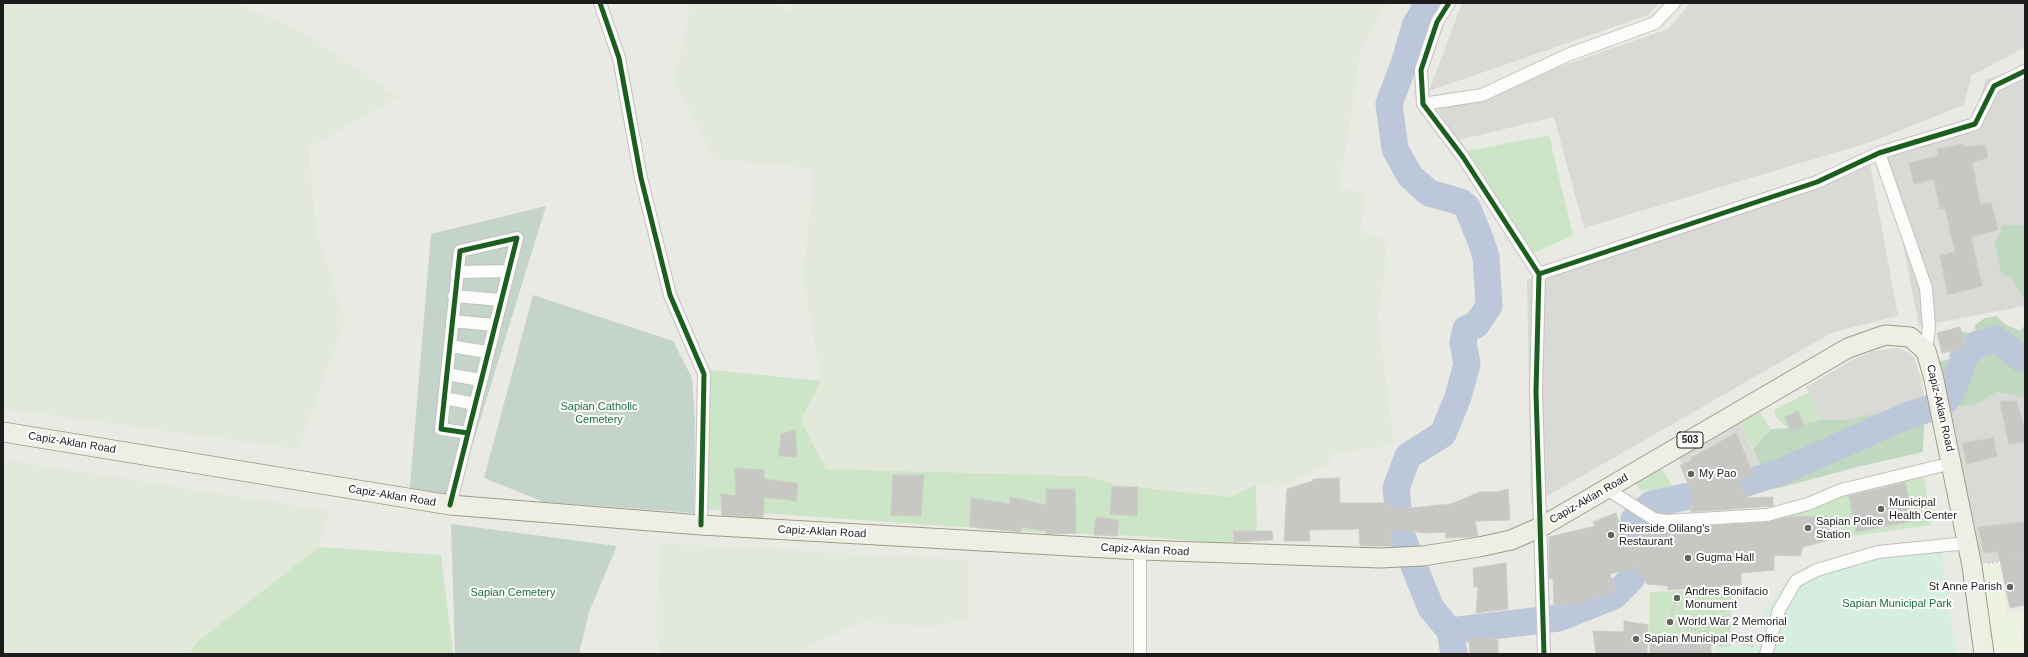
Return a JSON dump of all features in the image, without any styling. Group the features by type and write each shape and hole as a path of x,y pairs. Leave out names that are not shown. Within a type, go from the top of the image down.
{"main road":[{"name":"Capiz-Aklan Road","path":"3,432 450,505 701,525 1140,550 1380,558 1423,556 1479,547 1510,540 1541,527 1848,348 1885,336 1910,337 1926,351 1933,375 1968,543 1984,654"}],"street":[{"path":"600,3 618,58 641,178 670,295 704,374 701,525"},
{"path":"1449,3 1437,22 1421,70 1423,104 1463,157 1539,274 1536,392 1544,650"},
{"path":"1423,104 1482,95 1570,54 1655,23 1674,3"},
{"path":"1539,274 1817,182 1879,152 1976,124 1994,86 2025,72"},
{"path":"1879,152 1926,288 1929,327 1926,351"},
{"path":"450,505 468,433 487,352 517,238 460,251 441,429 468,433"},
{"path":"457,272 508,271"},
{"path":"454,296 501,300"},
{"path":"452,321 494,325"},
{"path":"450,346 487,352"},
{"path":"447,374 480,380"},
{"path":"444,398 475,404"},
{"path":"1607,489 1654,519 1666,521 1767,515 1808,504 1841,490 1952,463"},
{"path":"1766,652 1779,610 1796,581 1817,570 1878,552 1968,543"},
{"path":"1140,550 1140,654"}],"path":[{"path":"1972,566 2025,557"},
{"path":"1678,594 1669,622 1766,652"},
{"path":"1705,633 1716,607"}],"shaded area":[{"path":"3,3 232,3 295,27 399,97 309,148 316,230 345,320 299,449 3,409"},
{"path":"691,3 771,3 791,11 793,3 1387,3 1361,50 1340,188 1366,193 1361,231 1385,239 1387,267 1378,315 1394,445 1336,453 1325,466 1279,488 1256,485 1230,497 1118,485 1084,476 826,469 801,420 821,381 803,279 814,169 715,159 674,83"},
{"path":"1462,3 1659,3 1648,15 1429,91"},
{"path":"1690,3 2025,3 2025,47 1971,76 1964,105 1874,141 1584,228 1554,117 1455,141 1438,109 1668,29"},
{"path":"2025,65 2025,225 2003,225 2001,273 2012,280 2025,301 2025,306 1919,326 1885,152 1976,116 1985,80"},
{"path":"1870,164 1898,316 1833,332 1531,505 1527,280 1619,240"},
{"path":"2003,225 2025,225 2025,301 2012,280 2001,273 1995,244"},
{"path":"1997,316 2006,325 2021,331 2025,324 2025,398 1997,392 1975,405 1950,407 1943,413 1928,364 1950,359 1948,341 1958,331 1976,334 1975,325 1985,318"},
{"path":"1897,348 1908,352 1914,358 1921,378 1925,403 1846,420 1821,420 1806,387 1858,357 1873,351"},
{"path":"1997,392 2025,398 2025,557 1974,565 1943,413 1950,407 1975,405"},
{"path":"1925,403 1923,452 1861,466 1779,488 1741,492 1745,480 1762,470 1753,449 1771,429 1787,428 1821,420 1846,420"},
{"path":"1740,423 1762,470 1745,480 1694,490 1679,458"},
{"path":"3,459 330,511 319,547 197,642 189,654 3,654"},
{"path":"660,543 968,560 969,620 929,627 861,622 792,654 659,654 656,626"},
{"name":"St Anne Parish","path":"2000,561 2007,615 2025,611 2025,627 2022,628 2025,654 1990,654 1974,565"}],"green space":[{"path":"1549,135 1573,235 1521,259 1457,153"},
{"path":"546,206 454,505 409,498 431,234"},
{"name":"Sapian Catholic Cemetery","path":"533,295 673,341 692,378 695,422 694,513 544,502 484,478"},
{"path":"704,369 821,381 801,420 826,469 1084,476 1118,485 1230,497 1256,485 1257,531 1233,531 1234,544 1137,536 1033,532 702,509"},
{"path":"1809,392 1821,420 1787,428 1776,417 1774,410"},
{"path":"1760,412 1771,429 1753,449 1740,423"},
{"path":"1657,461 1673,487 1640,491 1633,478"},
{"path":"1922,463 1931,525 1832,539 1827,516 1786,517 1785,503 1848,489 1856,532 1912,521 1904,478 1906,467"},
{"name":"Sapian Cemetery","path":"451,524 617,546 589,612 579,654 455,654"},
{"name":"Sapian Municipal Park","path":"1941,546 1956,654 1716,654 1716,647 1761,646 1764,611 1795,571"},
{"path":"319,547 441,555 453,654 189,654 197,642"},
{"path":"1731,589 1731,647 1716,647 1715,637 1649,637 1650,592"}],"building":[{"path":"1964,144 1964,147 1985,145 1988,158 1972,162 1980,205 1991,202 1998,230 1971,237 1982,286 1948,295 1940,256 1955,252 1945,208 1940,209 1934,179 1914,184 1909,163 1938,156 1937,149"},
{"path":"1960,327 1965,347 1942,353 1937,333"},
{"path":"2000,401 2016,401 2025,428 2025,442 2009,444"},
{"path":"1798,411 1804,427 1791,432 1785,417"},
{"path":"795,430 797,457 779,456 781,434"},
{"path":"1736,433 1753,474 1737,481 1746,498 1773,497 1773,506 1691,512 1692,492 1680,465 1692,460 1691,458"},
{"path":"1993,438 1997,456 1967,464 1962,443"},
{"path":"735,468 764,470 764,479 798,483 796,501 764,497 763,518 722,515 721,494 736,496"},
{"path":"893,475 924,475 921,516 891,515"},
{"path":"1339,478 1340,503 1390,503 1390,510 1451,504 1480,492 1497,492 1508,489 1510,520 1475,521 1478,536 1473,537 1446,538 1445,532 1427,533 1391,529 1392,546 1360,546 1359,529 1309,530 1310,541 1284,541 1287,489 1313,481 1313,479"},
{"name":"Municipal Health Center","path":"1905,482 1913,521 1856,532 1849,496"},
{"path":"1112,487 1138,487 1137,516 1110,514"},
{"path":"1046,489 1075,489 1076,533 1046,534 1046,531 1022,527 1021,532 970,527 971,498 1010,504 1010,497 1046,505"},
{"path":"1616,513 1628,549 1645,531 1653,526 1666,528 1767,522 1789,517 1827,516 1832,539 1803,547 1800,556 1774,555 1774,570 1741,573 1741,585 1668,590 1668,586 1647,584 1636,567 1610,574 1615,591 1577,604 1554,605 1553,579 1549,579 1549,537 1595,526 1593,522"},
{"path":"1096,517 1119,520 1117,536 1094,535"},
{"path":"2025,522 2025,605 2010,608 1998,551 1984,553 1978,527"},
{"path":"1233,531 1272,531 1273,540 1234,542"},
{"path":"1506,563 1508,609 1476,613 1478,587 1474,587 1473,568"},
{"path":"1624,621 1648,625 1647,654 1596,654 1593,631 1624,632"},
{"path":"1469,637 1498,640 1498,654 1470,654"},
{"path":"1650,643 1711,643 1711,654 1650,654"}],"waterway":[{"path":"1428,3 1415,26 1405,61 1389,104 1395,149 1410,176 1429,193 1461,202 1467,207 1486,257 1489,306 1476,325 1466,329 1463,342 1467,364 1458,397 1443,434 1408,456 1396,488 1401,534 1431,608 1450,631 1454,654"},
{"path":"1450,631 1559,618 1614,596 1632,578 1634,556 1634,519 1651,504 1734,487 1778,473 1909,415 1941,405 1951,394 1965,355 1977,344 1996,339 2020,358 2025,358"}],"cycle path":[{"path":"600,3 619,58 641,178 670,295 704,374 701,525"},
{"path":"1449,3 1437,22 1421,70 1423,104 1463,157 1539,274 1536,392 1544,654"},
{"path":"1539,274 1817,182 1879,153 1975,124 1994,86 2025,71"},
{"path":"450,505 468,433 441,429 460,251 517,238 468,433"}],"place":[{"name":"My Pao","path":"1691,474"},
{"name":"Municipal Health Center","path":"1881,509"},
{"name":"Sapian Police Station","path":"1808,528"},
{"name":"Riverside Olilang's Restaurant","path":"1611,535"},
{"name":"Gugma Hall","path":"1688,558"},
{"name":"St Anne Parish","path":"2010,587"},
{"name":"Andres Bonifacio Monument","path":"1677,598"},
{"name":"World War 2 Memorial","path":"1670,622"},
{"name":"Sapian Municipal Post Office","path":"1636,639"}]}
